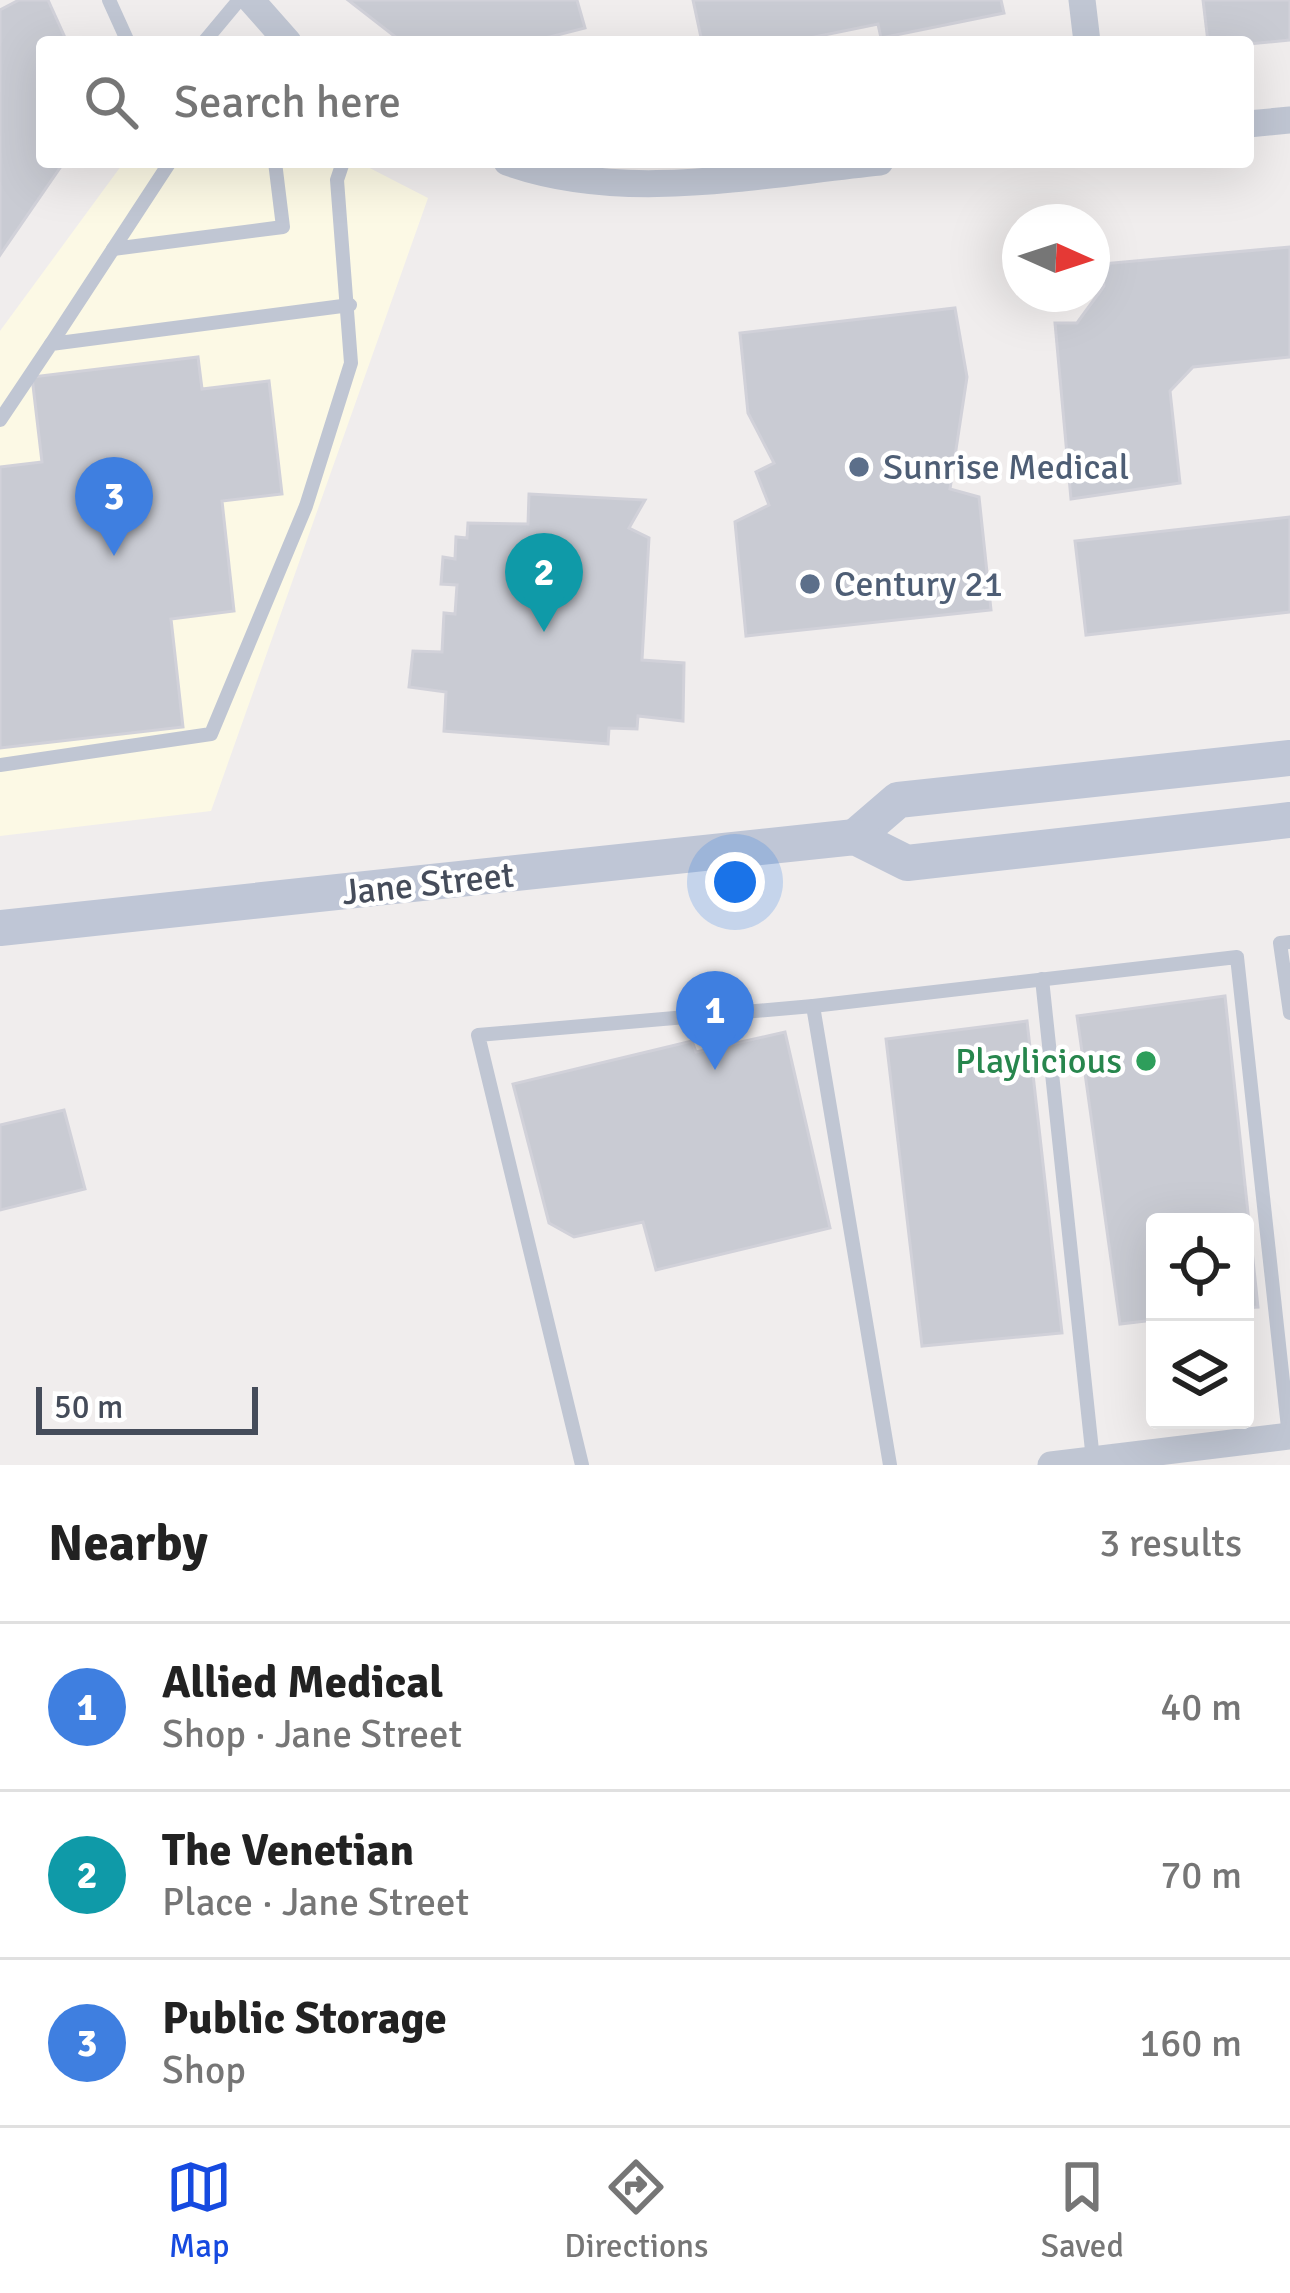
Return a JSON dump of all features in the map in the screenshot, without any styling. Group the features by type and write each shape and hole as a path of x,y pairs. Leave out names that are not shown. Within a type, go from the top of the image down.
{"main road":[{"path":"1290,758 898,800 855,837 907,863 1290,820"},
{"name":"Jane Street","path":"0,928 855,837"}],"street":[{"path":"251,0 282,36"},
{"path":"1082,0 1086,36"},
{"path":"1254,123 1290,120"},
{"path":"535,168 597,181 673,182 818,168"},
{"path":"1051,1465 1174,1457 1289,1437"}],"lane":[{"path":"109,0 125,36"},
{"path":"209,36 239,0"},
{"path":"0,420 166,168"},
{"path":"113,249 283,226 276,168"},
{"path":"0,765 211,734 306,506 351,363 338,180 341,168"},
{"path":"51,344 350,305"},
{"path":"1290,942 1280,943 1290,1013"},
{"path":"582,1465 478,1035 813,1006 1237,957 1289,1437"},
{"path":"1042,980 1093,1460"},
{"path":"813,1006 890,1465"}],"shaded area":[{"path":"120,168 370,168 428,198 211,811 0,836 0,331"}],"building":[{"path":"19,0 48,0 64,36 36,36 36,168 60,168 0,255 0,10"},
{"path":"348,0 577,0 585,28 554,36 394,36"},
{"path":"693,0 1001,0 1004,13 891,36 881,36 878,24 819,36 701,36"},
{"path":"1203,0 1290,0 1290,40 1254,43 1254,36 1207,36"},
{"path":"1290,247 1290,357 1193,367 1170,391 1180,483 1071,499 1055,323 1077,323 1085,312 1110,312 1110,263"},
{"name":"Sunrise Medical","path":"955,308 967,377 950,489 979,497 991,610 746,636 735,522 769,505 756,472 774,463 748,413 740,333"},
{"path":"198,357 202,389 269,381 282,494 222,501 234,611 171,619 183,727 0,748 0,467 42,462 32,377"},
{"path":"529,494 645,500 629,528 649,538 642,660 684,663 683,721 638,716 637,729 609,728 608,744 444,731 446,692 409,687 413,651 442,652 444,613 455,614 457,585 441,584 443,557 455,559 456,537 467,538 468,523 528,524"},
{"path":"1290,517 1290,612 1086,635 1075,541"},
{"path":"1225,996 1248,1213 1146,1213 1146,1321 1120,1324 1077,1016"},
{"path":"1027,1021 1062,1333 922,1346 886,1039"},
{"path":"785,1032 830,1228 656,1270 643,1222 574,1237 549,1223 513,1084 692,1041 696,1052"},
{"path":"64,1110 85,1189 0,1210 0,1125"}],"place":[{"name":"Sunrise Medical","path":"859,467"},
{"name":"Public Storage","path":"114,556"},
{"name":"Century 21","path":"810,584"},
{"name":"The Venetian","path":"544,632"},
{"name":"Playlicious","path":"1146,1061"},
{"name":"Allied Medical","path":"715,1070"}]}
